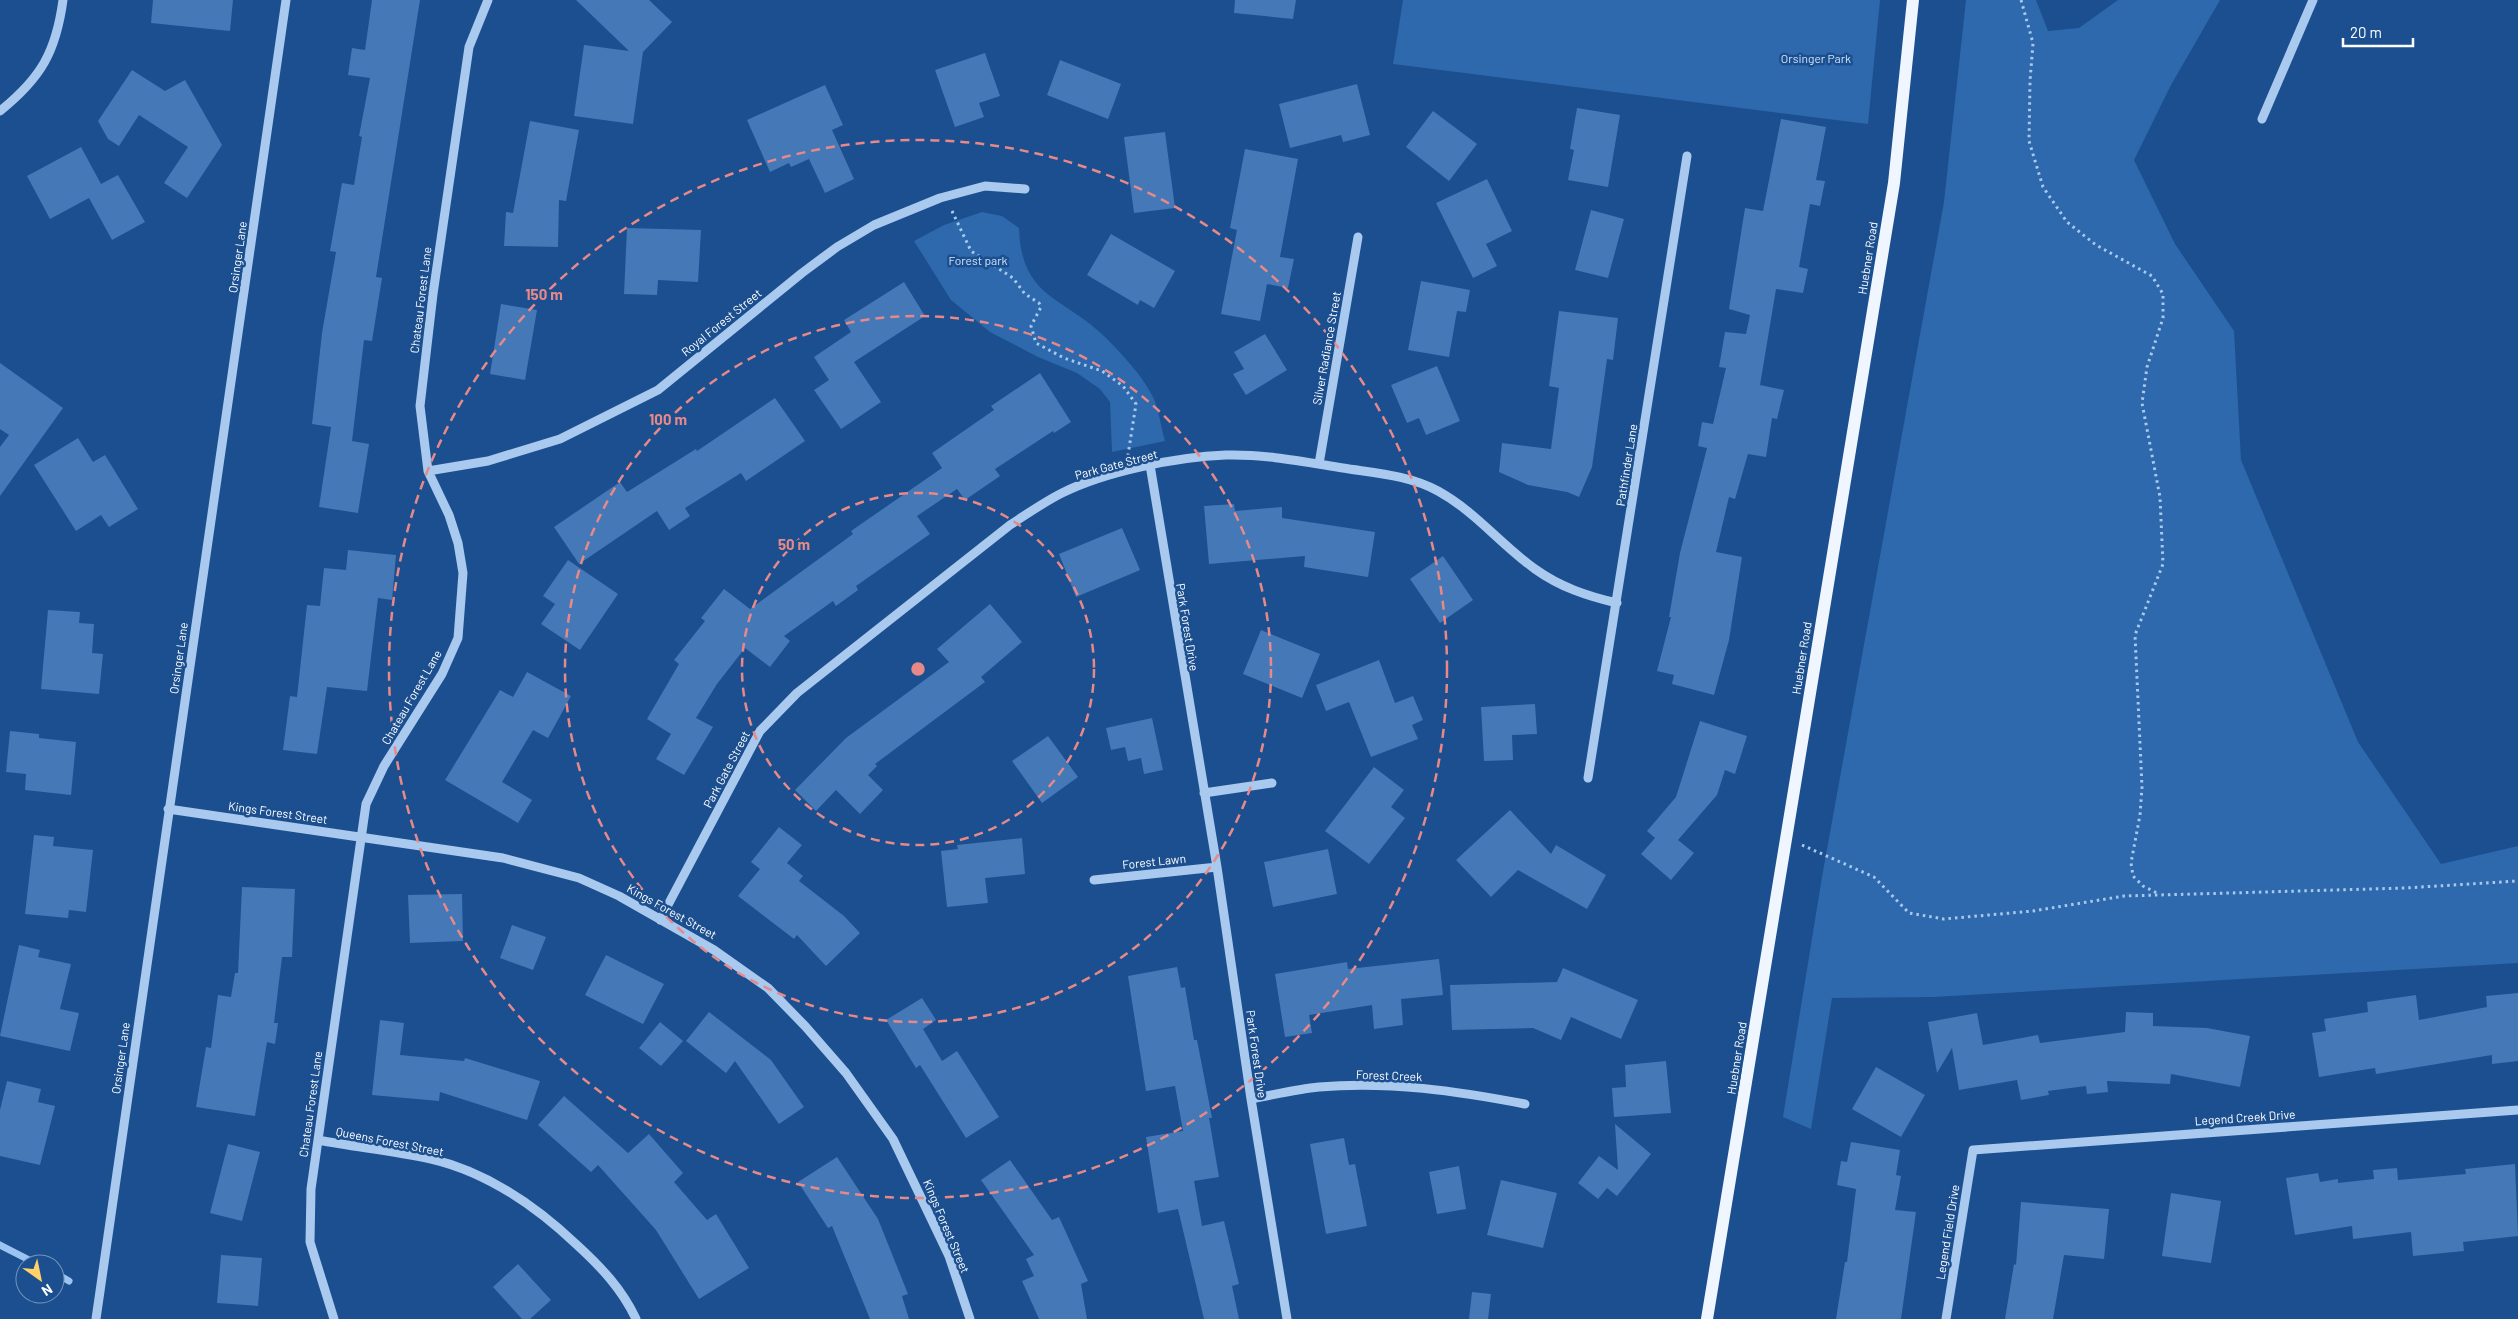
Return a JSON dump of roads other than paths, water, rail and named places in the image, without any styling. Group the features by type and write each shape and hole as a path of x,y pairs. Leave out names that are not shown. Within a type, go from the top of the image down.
{"main road":[{"name":"Huebner Road","path":"1707,1319 1894,183 1913,0"}],"street":[{"path":"0,111 25,91 39,72 60,27 64,0"},
{"name":"Orsinger Lane","path":"96,1319 286,0"},
{"name":"Chateau Forest Lane","path":"334,1319 310,1242 311,1189 366,804 384,766 424,704 458,638 463,573 458,543 449,515 428,471 420,406 433,294 469,47 488,0"},
{"path":"2262,119 2313,0"},
{"name":"Pathfinder Lane","path":"1588,778 1687,156"},
{"name":"Royal Forest Street","path":"428,471 488,460 560,439 658,390 794,279 837,247 874,225 945,197 985,186 1025,189"},
{"name":"Silver Radiance Street","path":"1319,464 1358,237"},
{"name":"Park Gate Street","path":"660,920 760,731 797,693 1010,525 1062,493 1084,483 1150,465 1226,455 1274,458 1399,477 1436,490 1469,510 1534,568 1555,582 1583,595 1617,603"},
{"name":"Park Forest Drive","path":"1150,465 1217,867 1251,1099 1287,1319"},
{"path":"1204,793 1272,783"},
{"name":"Kings Forest Street","path":"168,809 503,858 579,878 618,896 714,950 768,988 805,1026 846,1073 894,1139 949,1256 970,1319"},
{"name":"Forest Lawn","path":"1094,880 1217,867"},
{"name":"Forest Creek","path":"1251,1099 1318,1087 1388,1086 1457,1091 1525,1104"},
{"name":"Legend Creek Drive","path":"1973,1150 2518,1110"},
{"name":"Queens Forest Street","path":"318,1140 431,1160 469,1172 500,1186 556,1225 606,1273 630,1307 636,1319"},
{"name":"Legend Field Drive","path":"1946,1319 1973,1150"}],"waterway":[{"path":"0,1245 18,1254"},
{"path":"65,1279 69,1281"}],"park label":[{"name":"Orsinger Park","path":"1816,58"},
{"name":"Forest park","path":"978,260"}]}
